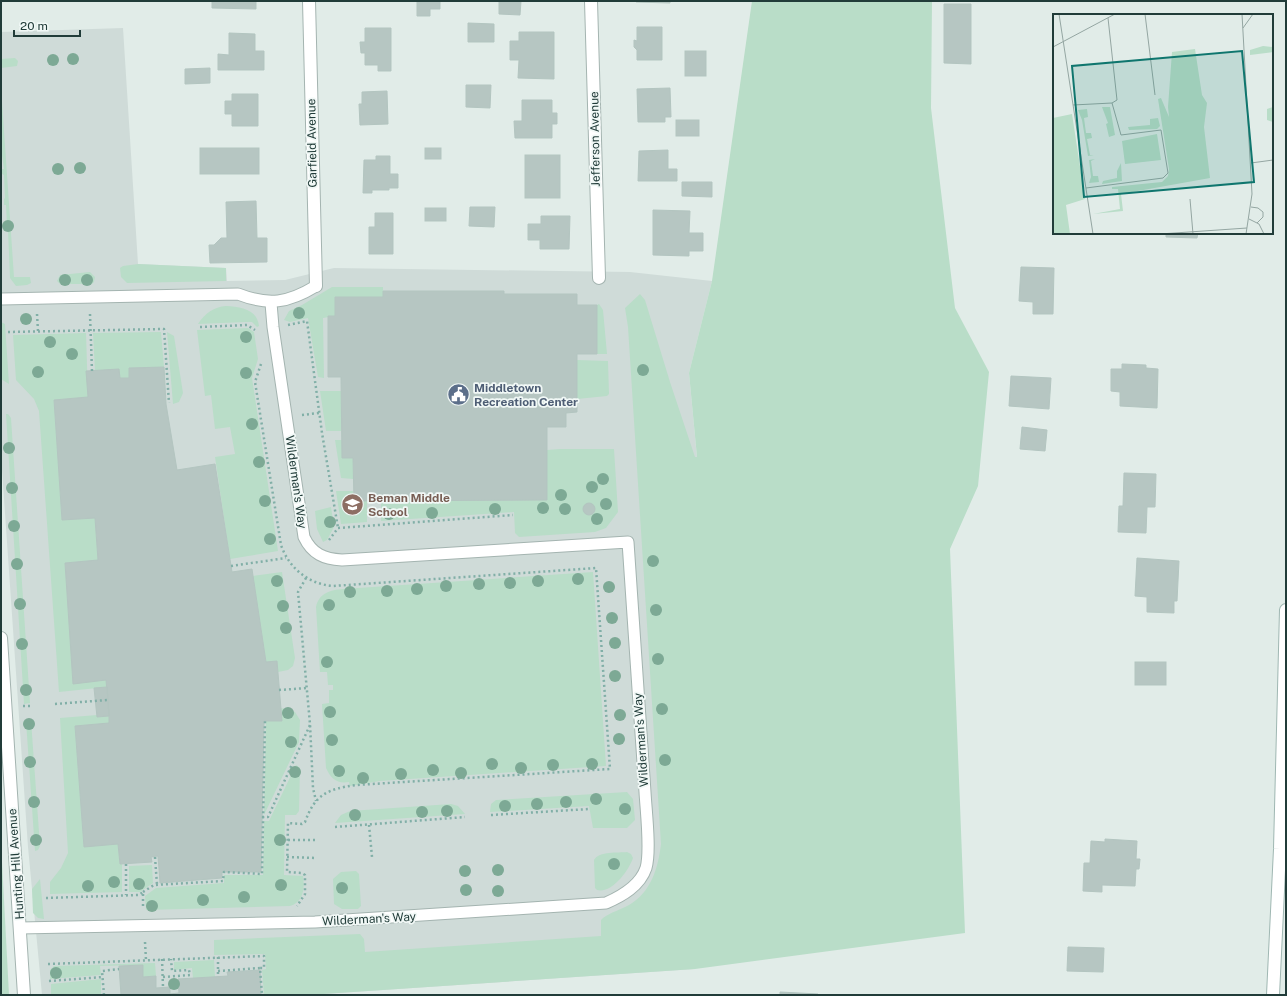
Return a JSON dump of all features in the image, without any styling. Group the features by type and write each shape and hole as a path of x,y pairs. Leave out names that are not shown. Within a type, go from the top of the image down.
{"street":[{"name":"Garfield Avenue","path":"309,1 316,286"},
{"name":"Jefferson Avenue","path":"591,1 599,278"},
{"path":"1273,995 1283,849 1286,610"},
{"name":"Hunting Hill Avenue","path":"1,638 24,995"}],"lane":[{"path":"1,299 238,294 257,301 272,303 289,299 316,286"},
{"name":"Wilderman's Way","path":"20,928 322,922 606,903 628,891 646,868 647,837 644,780 628,542 342,560 320,556 307,543 304,537 274,327 272,303"}],"path":[{"path":"287,326 306,321 322,433 338,528 328,542"},
{"path":"200,327 247,325 253,327 258,334"},
{"path":"8,332 164,329 169,403"},
{"path":"90,330 92,371"},
{"path":"262,360 255,382 280,540 286,558 298,572 306,578 320,584 334,586 596,568 610,768 356,785 333,789 316,801 305,822 302,824 288,823 287,872 302,873 305,875 304,898 297,906 293,908"},
{"path":"338,528 513,515"},
{"path":"231,566 286,558"},
{"path":"306,578 298,592 310,724 313,788 316,801"},
{"path":"279,690 307,688"},
{"path":"55,704 108,700"},
{"path":"46,898 139,895 156,885 223,881 224,872 262,874 262,817 266,721"},
{"path":"262,817 268,817 310,724"},
{"path":"491,815 589,809"},
{"path":"335,827 465,817"},
{"path":"369,825 372,856"},
{"path":"288,840 316,840"},
{"path":"155,857 156,885"},
{"path":"287,857 316,858"},
{"path":"126,864 126,895"},
{"path":"142,892 143,911 145,913"},
{"path":"48,964 264,956 264,968 218,971"},
{"path":"218,957 218,976"},
{"path":"162,959 163,987"},
{"path":"163,978 190,975 189,970 172,971 171,959"},
{"path":"260,968 262,995"},
{"path":"104,995 102,971 119,969"},
{"path":"49,981 103,977"}],"shaded area":[{"name":"Beman Middle School","path":"123,28 138,264 226,268 227,281 285,280 334,268 630,272 712,281 689,373 706,553 695,969 308,995 42,995 28,847 1,455 1,32"}],"green space":[{"path":"752,1 932,1 931,108 955,308 989,372 978,486 950,549 965,933 695,969 308,995 264,995 262,970 266,969 265,954 214,955 214,940 360,934 364,939 365,952 601,936 601,920 637,900 648,887 652,879 658,862 661,844 628,327 625,308 640,294 645,300 670,382 695,457 697,457 689,373 712,281"},
{"path":"15,58 18,61 17,66 1,68 1,59"},
{"path":"1,87 14,277 30,277 31,283 27,285 16,286 10,278 8,230 6,230 5,225 7,225 6,205 4,205 4,175 2,174 2,169 4,169 1,149"},
{"path":"138,264 226,268 226,281 127,283 121,277 120,268 123,266"},
{"path":"90,272 95,277 92,284 60,284 57,281 60,275"},
{"path":"332,287 383,287 383,297 335,297 335,316 323,318 324,378 318,377 308,318 290,322 284,320 289,311"},
{"path":"599,304 603,310 607,354 597,354 597,305"},
{"path":"226,306 243,308 252,312 258,320 259,326 257,327 252,322 198,324 210,311"},
{"path":"1,322 5,324 9,384 1,379"},
{"path":"248,328 254,332 258,359 252,378 278,551 230,559 215,457 235,454 230,427 215,429 211,395 205,396 197,330"},
{"path":"161,332 164,367 129,368 129,378 120,378 119,369 95,371 93,333"},
{"path":"167,332 174,336 183,393 179,402 173,404"},
{"path":"86,333 88,397 54,400 62,520 95,518 98,560 65,563 73,683 106,680 107,687 59,692 39,411 34,399 16,380 13,335"},
{"path":"577,360 608,361 609,394 607,396 577,399"},
{"path":"320,391 341,391 341,431 326,431"},
{"path":"6,414 8,414 11,418 30,703 24,704"},
{"path":"335,440 342,440 342,458 353,458 353,479 341,478"},
{"path":"614,449 618,512 606,528 595,532 519,537 515,533 514,512 381,521 381,501 547,500 547,450"},
{"path":"336,491 353,491 354,501 367,501 367,522 341,524"},
{"path":"331,507 334,527 327,540 323,542 317,529 315,511"},
{"path":"282,572 295,658 293,666 288,670 278,672 277,661 266,662 253,576"},
{"path":"593,572 606,766 380,781 350,786 349,782 341,782 332,778 326,768 322,704 329,703 329,690 333,690 333,685 328,685 327,672 320,672 316,607 317,602 322,595 330,591 343,589"},
{"path":"281,708 295,712 300,720 299,742 264,815 266,721"},
{"path":"97,715 97,717 109,716 109,723 75,726 84,846 118,844 120,864 122,864 122,892 50,894 50,882 61,868 68,853 60,718"},
{"path":"31,720 40,846 38,850 35,851 26,721"},
{"path":"296,765 300,768 299,811 296,815 285,815 284,875 303,876 304,886 298,901 290,906 146,910 145,896 156,888 224,883 224,875 263,875 264,821 269,821"},
{"path":"627,792 633,799 635,820 627,828 593,828 589,806 490,812 491,804 496,800"},
{"path":"451,804 458,806 465,814 335,823 341,815 350,811"},
{"path":"1,843 9,995 1,995"},
{"path":"627,852 631,854 633,858 628,869 614,885 603,890 597,890 595,888 594,860 596,857 604,854"},
{"path":"152,865 153,883 140,892 129,892 129,866"},
{"path":"356,871 359,874 361,906 358,909 342,909 334,904 333,879 341,872"},
{"path":"40,879 44,919 38,918 33,913 32,889"},
{"path":"214,960 215,977 193,978 192,968 174,970 174,962"},
{"path":"155,963 156,976 143,977 143,965 100,966 101,975 50,979 50,970 54,966"},
{"path":"101,979 101,995 51,995 51,984"}],"building":[{"path":"212,1 256,1 256,9 212,8"},
{"path":"417,1 440,1 440,9 430,9 430,16 417,16"},
{"path":"499,1 521,1 520,15 499,14"},
{"path":"670,1 670,3 636,2"},
{"path":"944,4 971,4 971,64 944,63"},
{"path":"468,23 494,24 494,42 468,42"},
{"path":"637,27 662,27 662,60 637,60 637,50 634,47 634,40 637,41"},
{"path":"365,28 391,28 391,71 378,71 378,65 365,65 365,53 361,53 360,42 365,42"},
{"path":"519,32 554,32 554,79 518,78 519,60 510,60 510,41 519,41"},
{"path":"229,33 255,34 255,51 264,51 264,70 218,70 218,54 229,55"},
{"path":"685,51 706,51 706,76 685,76"},
{"path":"210,68 210,83 185,84 185,69"},
{"path":"466,85 491,85 490,108 466,107"},
{"path":"670,88 671,117 665,117 665,122 638,122 637,89"},
{"path":"387,91 388,124 360,125 359,104 362,104 362,92"},
{"path":"232,94 258,94 258,126 232,126 232,114 225,114 225,101 232,101"},
{"path":"522,100 552,100 552,113 557,113 557,124 552,124 552,138 515,138 514,121 522,121"},
{"path":"676,120 699,120 699,136 676,136"},
{"path":"200,148 259,148 259,174 200,174"},
{"path":"425,148 441,148 441,159 425,159"},
{"path":"668,150 668,169 677,169 677,181 638,181 639,151"},
{"path":"525,155 560,155 560,198 525,198"},
{"path":"376,156 390,156 390,174 398,174 398,188 389,188 389,190 372,190 372,193 363,193 364,160 376,160"},
{"path":"682,182 712,182 712,197 682,196"},
{"path":"256,201 257,238 267,238 267,262 210,263 209,245 214,245 221,238 227,238 226,202"},
{"path":"470,207 495,207 494,227 469,226"},
{"path":"425,208 446,208 446,221 425,221"},
{"path":"653,210 690,211 689,233 703,233 703,251 689,251 689,256 653,255"},
{"path":"375,213 393,213 393,254 369,254 369,227 375,227"},
{"path":"541,216 570,216 569,249 540,249 540,240 528,240 528,224 541,224"},
{"path":"1166,234 1198,234 1197,238 1166,237"},
{"path":"1021,267 1054,268 1053,314 1033,314 1033,302 1019,301"},
{"name":"Middletown Recreation Center","path":"383,291 504,291 504,294 577,294 577,305 597,305 597,354 577,354 577,412 566,413 566,427 547,427 547,500 354,501 353,458 342,458 341,377 328,377 328,316 335,316 335,297 383,297"},
{"path":"1122,364 1146,365 1146,368 1158,369 1157,408 1120,406 1120,392 1111,391 1111,369 1122,369"},
{"path":"164,367 166,404 177,470 215,464 232,572 252,569 266,662 277,661 282,721 264,721 261,872 222,872 222,878 160,883 158,856 151,857 152,862 120,864 118,844 84,847 75,726 109,723 109,716 106,680 73,684 65,563 98,560 95,518 62,520 54,400 88,397 86,371 119,369 120,378 129,378 129,368"},
{"path":"1011,376 1051,378 1049,409 1009,406"},
{"path":"1022,427 1047,430 1045,451 1020,449"},
{"path":"1124,473 1156,474 1155,507 1147,507 1146,533 1118,532 1119,506 1123,506"},
{"path":"587,503 591,503 595,509 591,515 587,515 583,511 583,507"},
{"path":"1137,558 1179,561 1177,601 1174,601 1174,613 1147,612 1147,597 1135,596"},
{"path":"1135,662 1166,662 1166,685 1135,685"},
{"path":"107,687 109,716 97,717 94,688"},
{"path":"1105,839 1137,841 1136,859 1140,859 1139,869 1136,869 1135,886 1102,885 1102,892 1083,891 1084,863 1090,863 1091,841 1105,842"},
{"path":"1068,947 1104,948 1103,972 1067,971"},
{"path":"143,965 143,977 156,976 156,988 170,987 170,994 179,993 178,979 228,976 227,972 260,970 261,995 121,995 119,966"},
{"path":"780,992 818,994 818,995 780,995"}],"place":[{"name":"Middletown Recreation Center","path":"459,395"},
{"name":"Beman Middle School","path":"353,505"}]}
